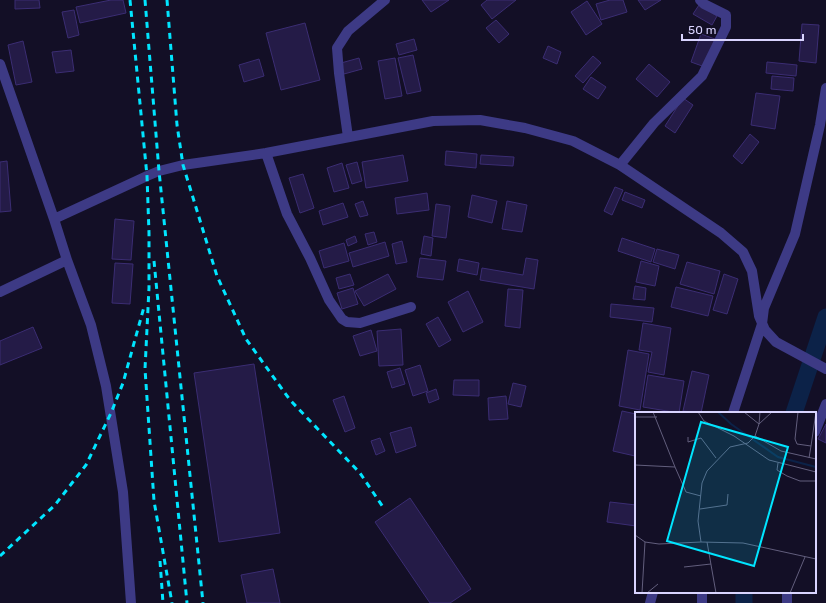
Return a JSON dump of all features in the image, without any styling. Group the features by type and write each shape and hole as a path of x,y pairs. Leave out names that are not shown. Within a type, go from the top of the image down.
{"street":[{"path":"348,137 338,67 337,48 348,30 385,0"},
{"path":"620,165 654,123 702,76 726,27 726,15 704,4 700,0"},
{"path":"0,64 67,260 91,325 106,386 123,492 131,603"},
{"path":"733,412 762,324 764,308 795,234 820,125 826,88"},
{"path":"54,219 159,171 183,165 266,153 433,121 480,120 525,128 573,142 620,165 721,233 743,252 752,271 759,316 765,330 776,342 825,369"},
{"path":"266,153 287,214 310,258 329,300 342,319 347,322 360,323 411,307"},
{"path":"0,292 67,260"},
{"path":"816,429 826,404"},
{"path":"650,603 653,593"}],"building":[{"path":"15,0 39,0 40,8 15,9"},
{"path":"111,0 123,0 126,13 80,23 76,7"},
{"path":"422,0 449,0 431,12"},
{"path":"487,0 516,0 492,19 481,5"},
{"path":"610,0 623,0 627,12 601,20 596,4"},
{"path":"638,0 661,0 645,10"},
{"path":"587,1 602,24 586,35 571,12"},
{"path":"699,5 717,16 712,25 693,14"},
{"path":"74,10 79,35 68,38 62,12"},
{"path":"496,20 509,34 499,43 486,28"},
{"path":"305,23 320,80 281,90 266,33"},
{"path":"802,24 819,25 816,63 799,61"},
{"path":"701,34 715,39 705,67 691,62"},
{"path":"414,39 417,50 399,55 396,44"},
{"path":"23,41 32,82 16,85 8,45"},
{"path":"548,46 561,52 557,64 543,58"},
{"path":"71,50 74,71 56,73 52,52"},
{"path":"413,55 421,91 407,94 398,58"},
{"path":"593,56 601,63 583,83 575,76"},
{"path":"359,58 362,69 344,74 341,63"},
{"path":"395,58 402,96 385,99 378,61"},
{"path":"259,59 264,76 244,82 239,65"},
{"path":"767,62 797,65 796,76 766,73"},
{"path":"649,64 670,82 657,97 636,79"},
{"path":"772,76 794,78 793,91 771,89"},
{"path":"591,77 606,87 598,99 583,89"},
{"path":"756,93 780,96 775,129 751,125"},
{"path":"683,98 693,105 675,133 665,126"},
{"path":"750,134 759,142 742,164 733,156"},
{"path":"446,151 477,154 476,168 445,165"},
{"path":"403,155 408,181 366,188 362,162"},
{"path":"481,155 514,157 513,166 480,164"},
{"path":"7,161 11,211 0,212 0,162"},
{"path":"357,162 362,181 352,184 346,165"},
{"path":"342,163 349,188 334,192 327,168"},
{"path":"303,174 314,208 300,213 289,178"},
{"path":"615,187 623,190 612,215 604,211"},
{"path":"625,192 645,200 642,208 622,200"},
{"path":"427,193 429,210 397,214 395,198"},
{"path":"472,195 497,201 492,223 468,217"},
{"path":"363,201 368,215 360,217 355,204"},
{"path":"507,201 527,205 522,232 502,229"},
{"path":"343,203 348,217 323,225 319,211"},
{"path":"436,204 450,206 446,238 432,236"},
{"path":"115,219 134,221 131,260 112,259"},
{"path":"374,232 377,242 368,245 365,234"},
{"path":"355,236 357,242 348,246 346,240"},
{"path":"424,236 433,238 431,256 421,254"},
{"path":"622,238 655,249 651,262 618,251"},
{"path":"402,241 407,262 396,264 392,244"},
{"path":"385,242 389,256 353,267 349,253"},
{"path":"344,243 349,261 324,268 319,251"},
{"path":"657,249 679,255 675,269 653,262"},
{"path":"420,258 446,261 443,280 417,277"},
{"path":"526,258 538,260 534,289 480,280 482,268 523,275"},
{"path":"459,259 479,263 477,275 457,271"},
{"path":"641,261 659,266 655,286 636,282"},
{"path":"687,262 720,271 714,294 680,284"},
{"path":"115,263 133,264 130,304 112,303"},
{"path":"350,274 354,285 339,289 336,278"},
{"path":"388,274 396,289 364,306 355,291"},
{"path":"724,274 738,279 727,314 713,310"},
{"path":"635,286 646,288 645,300 633,299"},
{"path":"676,287 713,296 708,316 671,307"},
{"path":"353,288 358,304 342,309 337,293"},
{"path":"508,289 523,290 520,328 505,326"},
{"path":"468,291 483,322 463,332 448,302"},
{"path":"611,304 654,308 652,322 610,317"},
{"path":"438,317 451,340 439,347 426,324"},
{"path":"643,323 671,328 664,375 648,372 652,352 639,350"},
{"path":"33,327 42,348 0,365 0,341"},
{"path":"401,329 403,365 379,366 377,331"},
{"path":"371,330 377,351 360,356 353,336"},
{"path":"628,350 649,354 640,410 619,406"},
{"path":"254,364 280,533 219,542 194,373"},
{"path":"420,365 428,391 413,396 405,370"},
{"path":"400,368 405,384 392,388 387,372"},
{"path":"692,371 709,375 701,412 683,411"},
{"path":"648,375 684,381 679,412 643,407"},
{"path":"454,380 479,380 479,396 453,395"},
{"path":"513,383 526,386 521,407 508,404"},
{"path":"436,389 439,399 429,403 426,393"},
{"path":"344,396 355,428 345,432 333,400"},
{"path":"506,396 508,419 489,420 488,398"},
{"path":"622,411 635,414 635,456 613,451"},
{"path":"826,424 826,443 818,439"},
{"path":"411,427 416,446 396,453 390,433"},
{"path":"380,438 385,451 376,455 371,441"},
{"path":"410,498 471,589 450,603 430,603 375,522"},
{"path":"610,502 635,505 635,526 607,522"},
{"path":"273,569 280,603 247,603 241,575"}],"waterway":[{"path":"794,412 826,317"},
{"path":"744,593 744,603"}],"railway":[{"path":"130,0 147,176 149,288 145,369 154,501 172,603"},
{"path":"145,0 159,171 203,603"},
{"path":"167,0 177,125 183,165 217,276 246,339 290,400 360,473 383,507"},
{"path":"154,261 187,603"},
{"path":"0,556 55,505 86,465 111,413 123,383 144,307"},
{"path":"160,561 163,603"}]}
